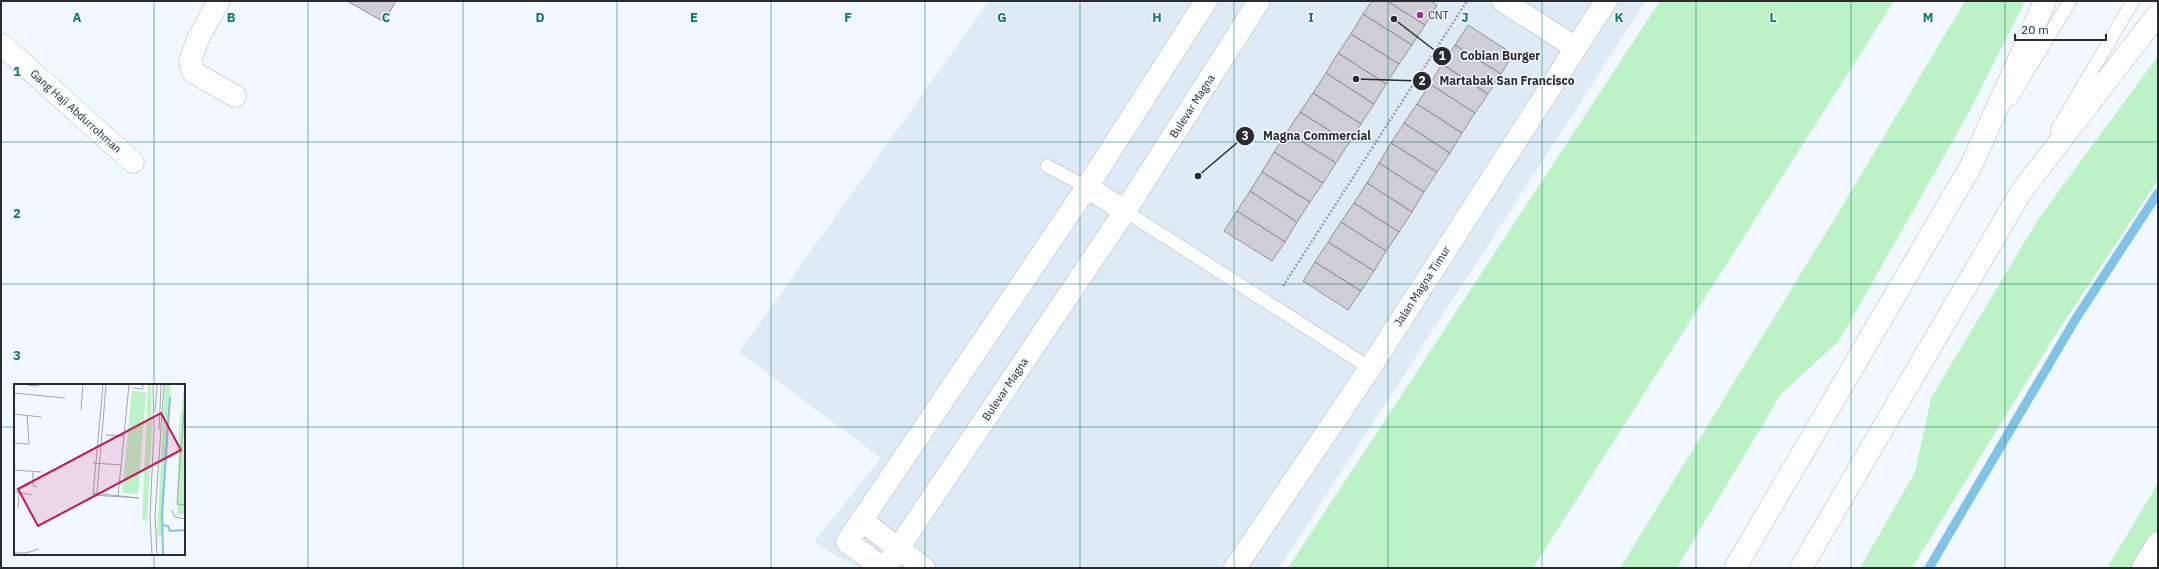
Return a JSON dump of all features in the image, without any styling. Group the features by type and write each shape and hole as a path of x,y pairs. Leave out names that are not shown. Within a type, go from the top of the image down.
{"main road":[{"path":"218,1 198,39 190,61 193,72 235,96"},
{"path":"884,568 847,542 1087,187 1206,1"},
{"name":"Bulevar Magna","path":"884,568 1124,211 1259,1"},
{"path":"1503,1 1576,48"},
{"name":"Jalan Magna Timur","path":"1234,568 1370,368 1606,1"},
{"path":"1735,568 1971,166 2045,1"},
{"path":"1801,568 2021,192 2158,14"},
{"name":"Gang Haji Abdurrohman","path":"1,44 133,162"},
{"path":"1087,187 1124,211"},
{"path":"861,520 924,568"},
{"path":"2143,568 2158,542"}],"lane":[{"path":"1971,166 2070,1"},
{"path":"2021,192 2133,1"},
{"path":"1047,166 1087,187"},
{"path":"1124,211 1370,368"}],"path":[{"path":"1271,305 1467,1"}],"shaded area":[{"path":"989,1 1646,1 1279,568 857,568 814,542 881,458 739,352"}],"green space":[{"path":"1660,1 1894,1 1533,568 1288,568"},
{"path":"1965,1 2025,1 1968,114 1839,341 1781,394 1677,568 1620,568 1835,218"},
{"path":"2158,56 2158,180 2056,334 1912,568 1860,568 1915,472 1931,398 2039,218"},
{"path":"2158,483 2158,568 2107,568"}],"building":[{"path":"347,1 396,1 384,22"},
{"path":"1372,1 1387,1 1425,25 1412,45 1363,14"},
{"name":"CNT","path":"1387,1 1431,1 1437,5 1425,25"},
{"path":"1363,14 1412,45 1399,64 1351,34"},
{"path":"1468,25 1513,54 1501,74 1455,45"},
{"path":"1351,34 1399,64 1386,84 1338,53"},
{"path":"1455,45 1501,74 1488,94 1442,64"},
{"path":"1338,53 1386,84 1374,104 1326,73"},
{"path":"1442,64 1488,94 1475,113 1430,84"},
{"path":"1326,73 1374,104 1361,124 1313,93"},
{"path":"1430,84 1475,113 1462,133 1417,104"},
{"path":"1313,93 1361,124 1349,143 1300,112"},
{"path":"1417,104 1462,133 1450,153 1404,123"},
{"path":"1300,112 1349,143 1336,163 1287,132"},
{"path":"1404,123 1450,153 1437,172 1391,143"},
{"path":"1287,132 1336,163 1323,183 1274,152"},
{"path":"1391,143 1437,172 1424,192 1379,163"},
{"path":"1274,152 1323,183 1310,202 1262,172"},
{"path":"1379,163 1424,192 1412,212 1367,183"},
{"path":"1262,172 1310,202 1297,222 1250,191"},
{"path":"1367,183 1412,212 1399,232 1354,203"},
{"path":"1250,191 1297,222 1285,242 1237,211"},
{"path":"1354,203 1399,232 1386,251 1341,222"},
{"path":"1237,211 1285,242 1272,261 1224,231"},
{"path":"1341,222 1386,251 1374,271 1328,242"},
{"path":"1328,242 1374,271 1361,291 1315,262"},
{"path":"1315,262 1361,291 1348,310 1303,281"}],"waterway":[{"path":"1929,568 2075,320 2158,193"}],"place":[{"name":"CNT","path":"1420,15"},
{"name":"Cobian Burger","path":"1394,19"},
{"name":"Martabak San Francisco","path":"1356,79"},
{"name":"Magna Commercial","path":"1198,176"}]}
